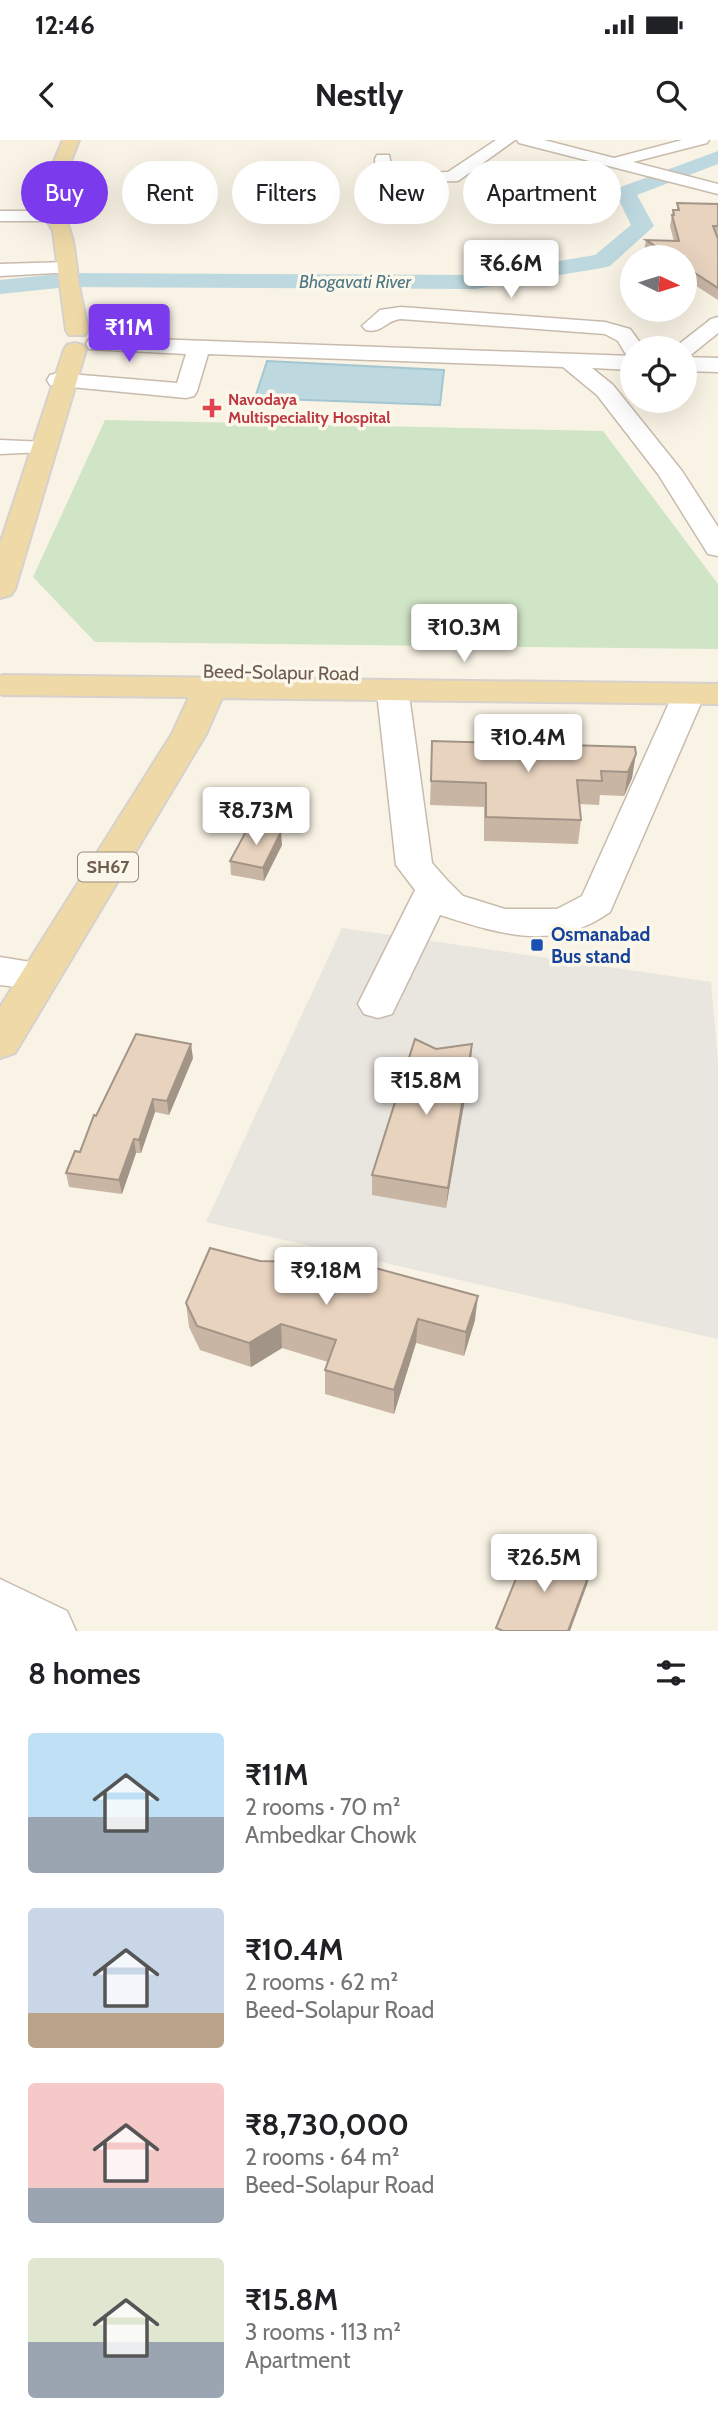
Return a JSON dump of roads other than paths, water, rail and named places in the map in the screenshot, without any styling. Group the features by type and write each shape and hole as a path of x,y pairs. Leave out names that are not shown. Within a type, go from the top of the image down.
{"main road":[{"path":"63,161 71,140"},
{"path":"3,542 74,342 66,234 62,224"},
{"path":"0,589 61,380"},
{"name":"Beed-Solapur Road","path":"4,674 210,688 709,689"},
{"name":"Beed-Solapur Road","path":"4,674 709,689"},
{"name":"SH67","path":"6,1024 41,976 189,734 210,688"}],"street":[{"path":"449,177 507,140"},
{"path":"525,140 607,161"},
{"path":"621,161 701,140"},
{"path":"621,165 718,189"},
{"path":"0,216 21,216"},
{"path":"0,270 67,268"},
{"path":"373,326 387,314 401,313 605,328 626,336"},
{"path":"697,339 718,323"},
{"path":"74,342 620,361"},
{"path":"74,342 620,361"},
{"path":"61,380 186,391 199,347"},
{"path":"569,361 605,390 668,471 717,546"},
{"path":"697,364 718,365"},
{"path":"0,447 37,447"},
{"path":"390,690 414,865 450,905 504,922 560,922 580,915 597,903 709,689"},
{"path":"378,1004 434,890"},
{"path":"0,971 41,976"},
{"path":"0,1607 47,1631"}],"water":[{"path":"267,361 444,370 440,405 255,398"}],"waterway":[{"name":"Bhogavati River","path":"0,287 68,280 475,282 602,261 643,226 625,192 718,157"}],"place":[{"name":"Navodaya Multispeciality Hospital","path":"212,408"},
{"name":"Osmanabad Bus stand","path":"537,945"}]}
